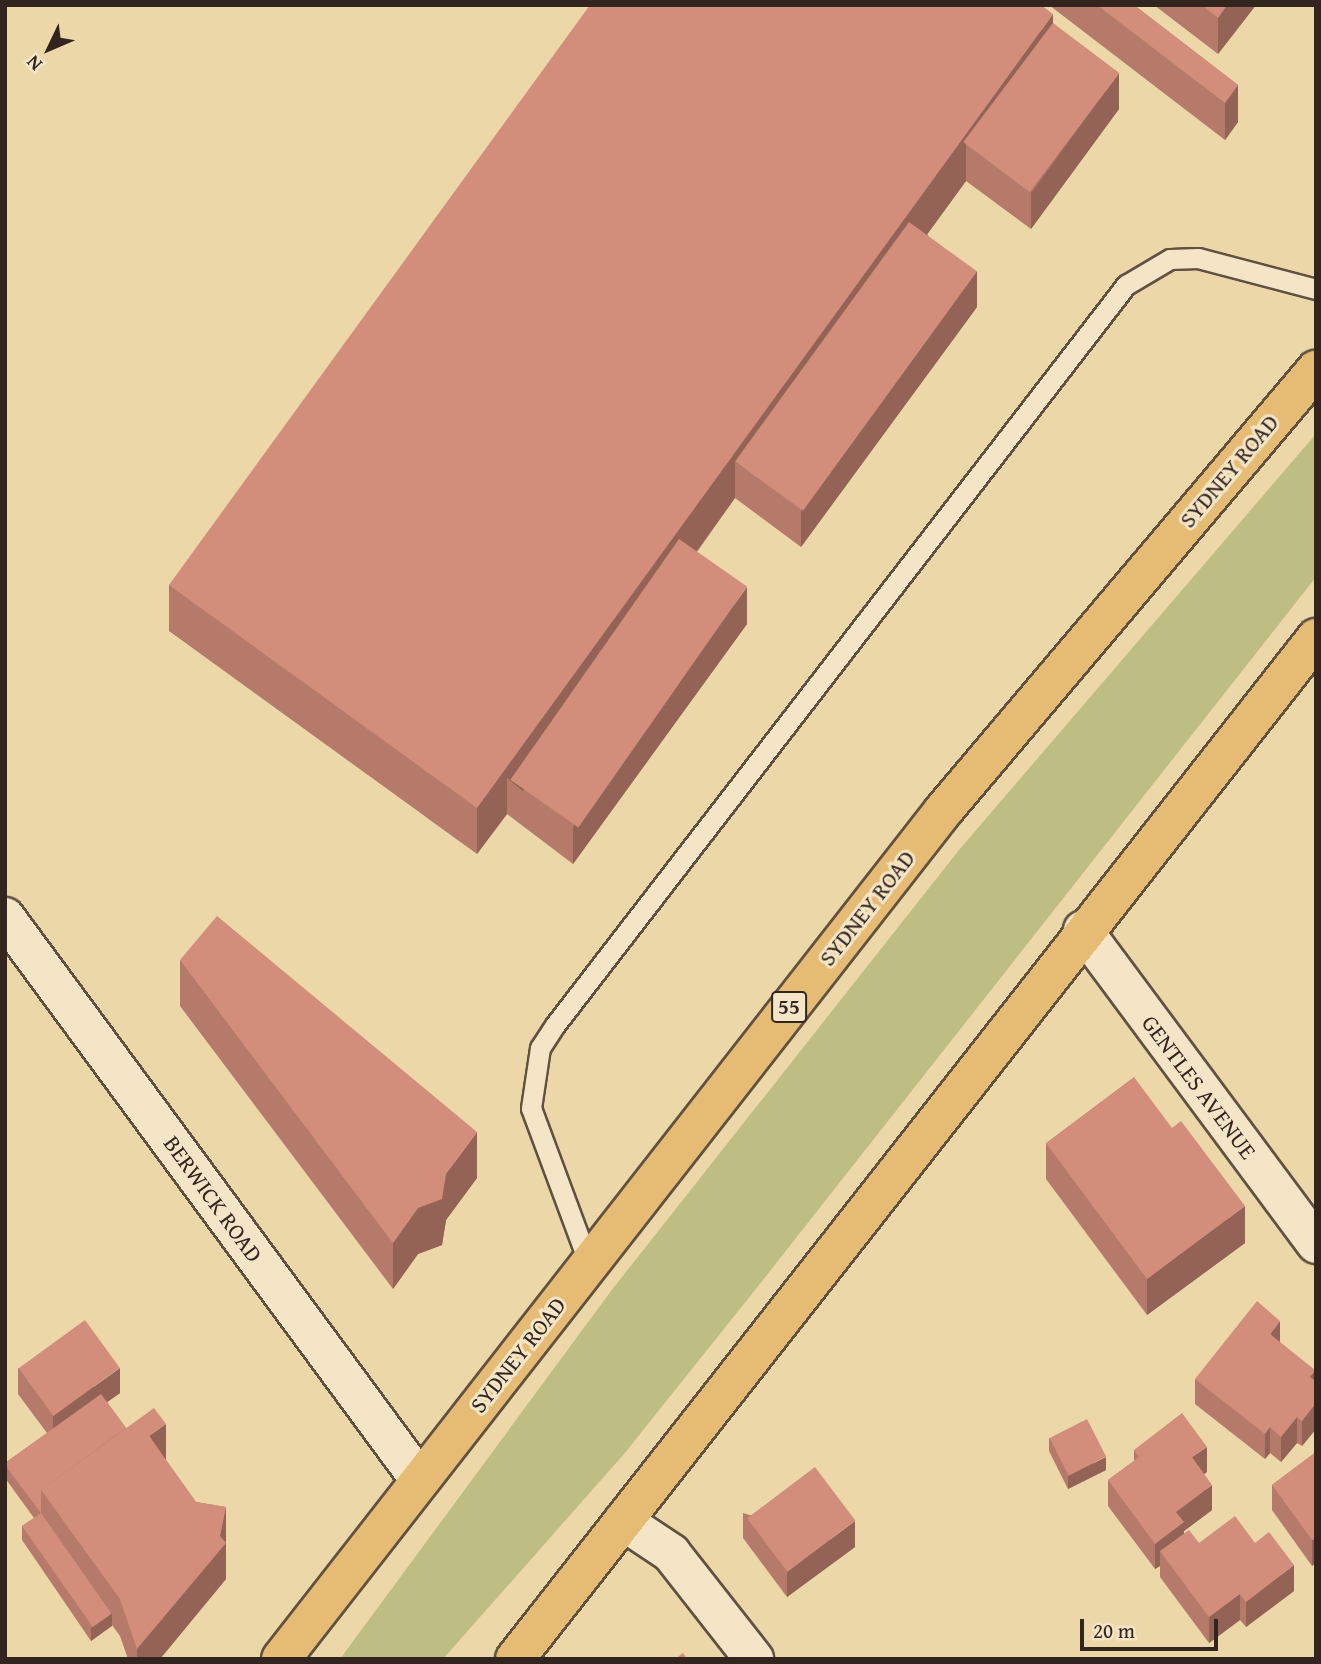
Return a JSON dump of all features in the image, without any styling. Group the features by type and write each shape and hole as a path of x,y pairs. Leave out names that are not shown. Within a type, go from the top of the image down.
{"highway":[{"name":"SYDNEY ROAD","path":"281,1659 943,811 1316,370"},
{"path":"515,1659 1083,930 1316,639"}],"street":[{"name":"BERWICK ROAD","path":"5,917 420,1480"},
{"name":"GENTLES AVENUE","path":"1083,930 1316,1244"},
{"path":"623,1521 671,1553 754,1659"}],"lane":[{"path":"589,1264 531,1108 540,1048 555,1025 1126,285 1170,259 1198,258 1316,289"}],"green space":[{"path":"1316,434 1316,577 759,1285 624,1454 443,1659 340,1659 611,1291 959,850"}],"building":[{"path":"590,5 1041,5 1053,14 477,808 169,585"},
{"path":"1097,5 1134,5 1238,85 1225,103"},
{"path":"1202,5 1227,5 1218,18"},
{"path":"1053,23 1119,73 1030,192 963,142"},
{"path":"909,222 977,271 803,511 735,461"},
{"path":"679,539 747,587 578,827 510,780"},
{"path":"217,916 477,1132 446,1174 442,1199 418,1208 393,1243 180,960"},
{"path":"1134,1077 1172,1128 1181,1121 1245,1206 1147,1279 1046,1143"},
{"path":"1257,1301 1280,1321 1270,1334 1315,1370 1310,1377 1316,1381 1316,1403 1302,1421 1297,1417 1281,1437 1270,1427 1265,1434 1195,1379"},
{"path":"85,1320 120,1368 53,1416 19,1368"},
{"path":"101,1394 126,1428 41,1490 41,1513 5,1463"},
{"path":"154,1408 166,1424 149,1436 196,1502 226,1507 220,1536 226,1543 137,1649 120,1599 41,1490"},
{"path":"1182,1413 1207,1447 1192,1457 1212,1485 1176,1512 1184,1522 1155,1544 1108,1480 1139,1457 1134,1450"},
{"path":"1087,1419 1106,1456 1069,1475 1050,1438"},
{"path":"1316,1452 1316,1538 1312,1540 1272,1485"},
{"path":"815,1467 855,1521 787,1572 747,1518"},
{"path":"41,1513 112,1614 93,1627 22,1526"},
{"path":"1235,1516 1255,1543 1269,1532 1294,1565 1246,1602 1240,1594 1209,1617 1160,1551 1189,1530 1199,1543"},
{"path":"683,1653 687,1659 675,1659"}]}
